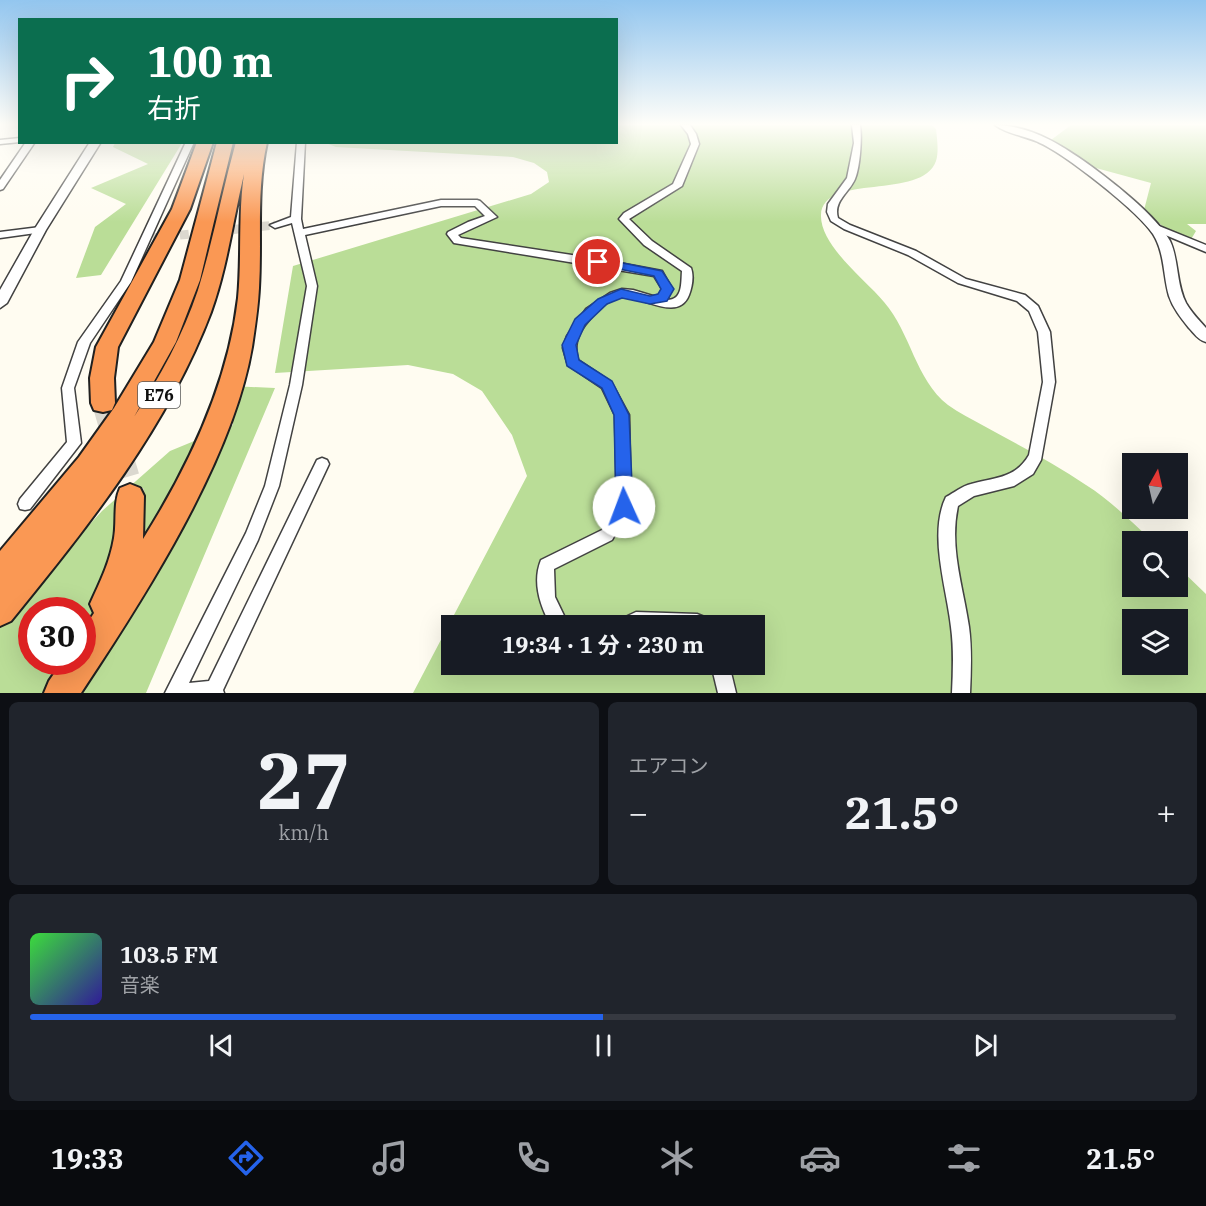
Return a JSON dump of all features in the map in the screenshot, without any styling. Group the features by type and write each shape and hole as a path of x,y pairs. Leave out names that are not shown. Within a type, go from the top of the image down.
{"highway":[{"path":"103,403 102,378 107,347 181,209 200,157"},
{"name":"E76","path":"0,574 88,465 129,406 165,342 190,280 221,157"},
{"name":"E76","path":"0,610 113,468 170,376 196,322 212,277 240,157"},
{"path":"96,639 146,562 199,463 231,386 248,301 251,180 256,157"},
{"path":"96,620 108,602 127,555 132,520 130,496"},
{"path":"49,693 61,675"},
{"path":"61,693 73,675"}],"street":[{"path":"0,187 20,157"},
{"path":"0,303 40,230 86,157"},
{"path":"25,504 74,443 68,388 84,342 126,282 149,238 183,157"},
{"path":"301,157 299,226 312,286 296,385 272,486 253,535 174,693 214,691 322,464"},
{"path":"554,615 544,588 547,565 607,535 624,507 622,415 607,385 572,362 569,345 580,322 602,302 621,293 662,305 678,302 684,298 687,287 687,270 648,243 624,219 676,186 689,157"},
{"path":"854,157 851,178 833,204 834,219 847,227 897,246 962,280 1021,298 1035,309 1044,332 1049,382 1036,456 1028,470 1009,482 971,490 951,502 947,516 945,538 960,629 961,693"},
{"path":"1069,157 1140,213 1154,227 1164,242 1177,298 1188,318 1206,337"},
{"path":"275,225 299,226 441,203 477,202 492,217 452,234 459,241 658,273 667,289 663,298 650,300"},
{"path":"1154,227 1206,249"},
{"path":"0,235 40,230"},
{"path":"723,675 727,693"}],"green space":[{"path":"134,157 173,157 101,275 76,278 95,227 126,204 91,188 148,164"},
{"path":"514,157 936,157 927,173 912,180 838,194 826,202 821,215 828,239 845,262 893,314 920,369 937,394 948,405 1074,477 1120,511 1122,519 1129,519 1141,531 1122,531 1122,597 1188,597 1188,577 1206,594 1206,693 413,693 441,640 441,675 765,675 765,615 454,615 527,476 512,435 482,391 453,374 408,365 275,373 293,266 531,194 549,182 547,172 534,163"},
{"path":"1075,157 1206,157 1206,224 1187,224 1196,231 1190,241 1167,230 1144,210 1151,183 1085,165"},
{"path":"231,386 275,388 146,693 0,693 0,622 18,602 18,675 96,675 96,597 23,597 102,511 170,451 233,425"}],"tunnel":[{"path":"153,238 275,225"},
{"path":"103,403 117,451"},
{"path":"116,449 130,496"}],"route":[{"path":"598,262 658,273 667,289 663,298 650,300 637,295 621,293 602,302 580,322 569,345 572,362 607,385 622,415 624,507"}]}
